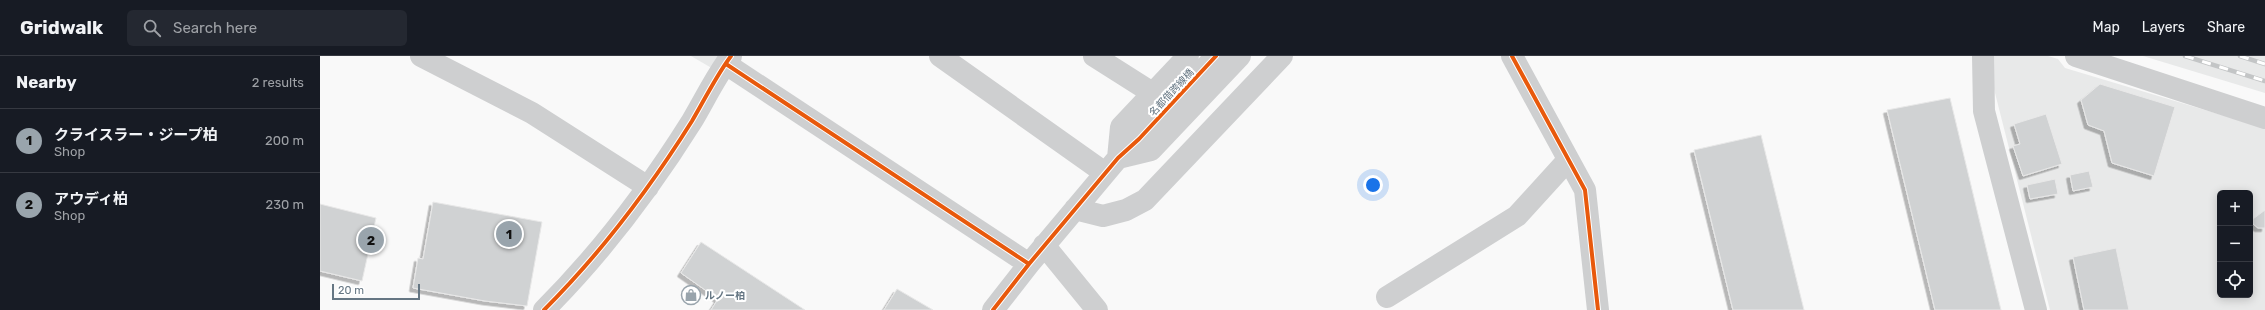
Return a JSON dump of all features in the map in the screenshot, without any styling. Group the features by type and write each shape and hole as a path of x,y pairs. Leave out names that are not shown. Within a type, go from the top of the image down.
{"street":[{"path":"421,56 532,113 648,187"},
{"path":"940,56 1112,165"},
{"path":"1094,56 1154,94"},
{"path":"1112,165 1122,126 1154,94 1188,56"},
{"name":"名都借跨線橋","path":"993,310 1029,264 1112,165 1139,139 1216,56"},
{"path":"1112,165 1151,150 1240,56"},
{"path":"1075,209 1102,216 1126,210 1145,200 1282,56"},
{"path":"1512,56 1585,190 1598,310"},
{"path":"1983,56 1984,110 2036,310"},
{"path":"2076,56 2265,118"},
{"path":"544,310 570,284 648,187 692,121 728,60 1029,264"},
{"path":"1387,297 1517,216 1568,160"},
{"path":"1044,246 1097,310"}],"shaded area":[{"path":"691,56 724,56 715,70"},
{"path":"1991,56 2048,56 2058,59 2065,68 2265,128 2265,310 2050,310 1994,89"},
{"path":"2143,56 2265,56 2265,93"}],"building":[{"path":"2100,84 2175,107 2154,176 2112,163 2104,131 2088,125 2081,100"},
{"path":"1950,98 2001,310 1935,310 1887,110"},
{"path":"2046,114 2062,164 2023,176 2013,146 2020,144 2014,124"},
{"path":"1761,135 1804,310 1733,310 1694,150"},
{"path":"2089,171 2093,187 2073,191 2070,175"},
{"path":"2055,179 2058,194 2030,199 2027,185"},
{"path":"433,202 542,222 527,306 485,301 413,288 418,258 423,259"},
{"path":"320,204 376,218 362,281 320,271"},
{"path":"2265,210 2265,228 2258,228 2253,224 2253,219"},
{"path":"701,242 805,310 711,310 718,299 681,273"},
{"path":"2116,248 2129,310 2084,310 2073,257"},
{"path":"897,289 933,310 884,310"}],"railway":[{"path":"2185,56 2265,81"},
{"path":"2240,56 2265,64"}],"cycle path":[{"path":"544,310 565,289 623,220 676,146 731,56"},
{"path":"993,310 1029,264 1118,158 1139,139 1216,56"},
{"path":"1512,56 1585,190 1598,310"},
{"path":"726,64 1029,264"}],"place":[{"name":"クライスラー・ジープ柏","path":"509,234"},
{"name":"アウディ柏","path":"371,240"},
{"name":"ルノー柏","path":"691,295"}]}
